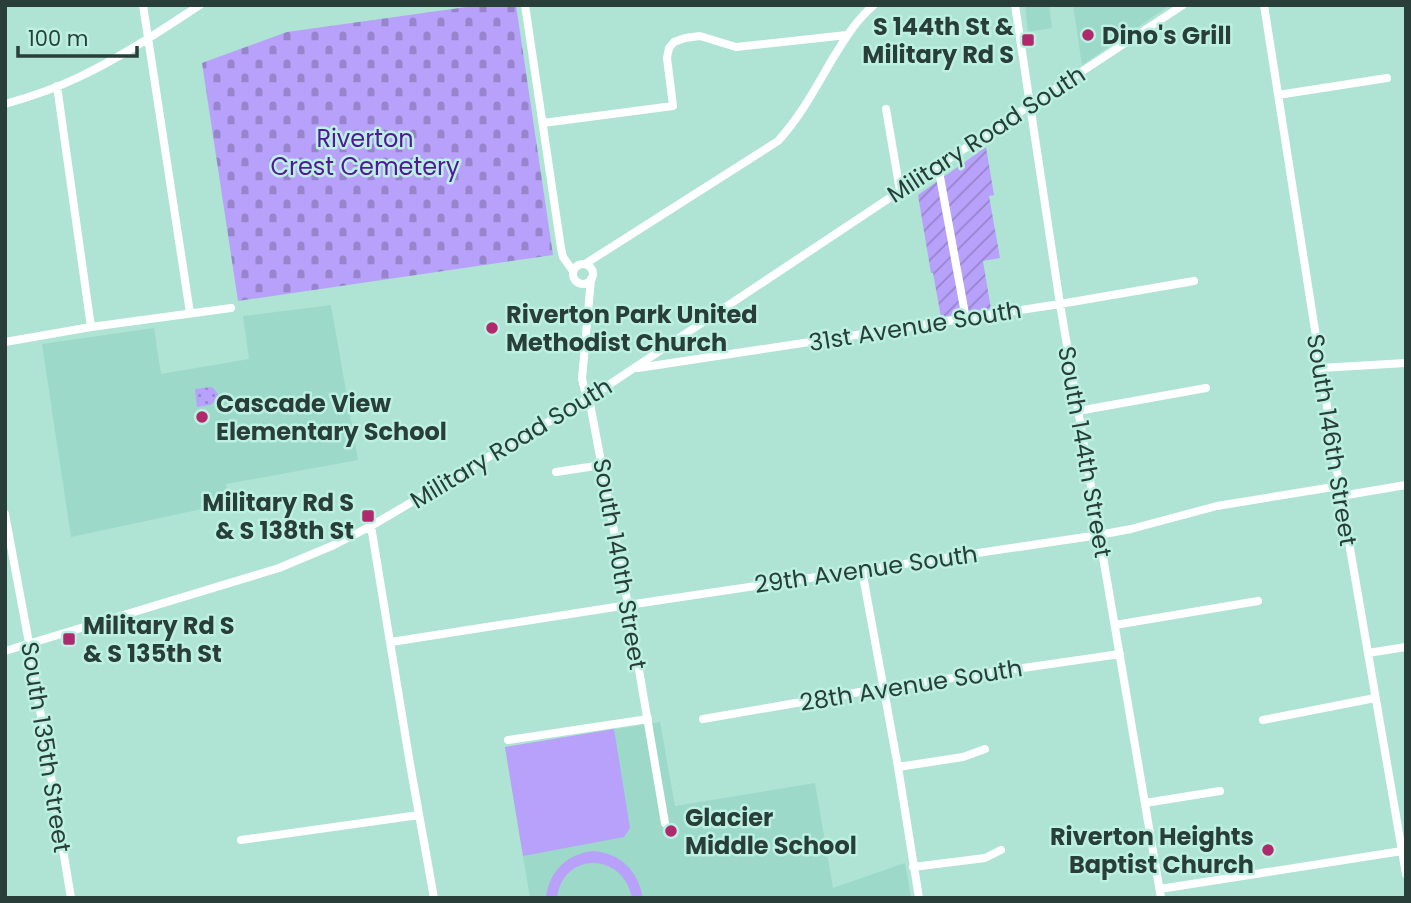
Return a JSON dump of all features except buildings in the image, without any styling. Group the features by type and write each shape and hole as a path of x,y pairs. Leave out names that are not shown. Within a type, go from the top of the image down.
{"street":[{"path":"143,5 190,313"},
{"path":"5,104 77,78 116,58 200,5"},
{"path":"526,5 563,257 576,266 590,267 592,276"},
{"path":"576,266 778,141 796,120 847,35 859,18 874,5"},
{"name":"South 144th Street","path":"1015,5 1060,304 1160,894"},
{"name":"Military Road South","path":"5,652 279,568 371,526 589,398 1183,5"},
{"name":"South 146th Street","path":"1264,5 1339,486 1406,874"},
{"path":"543,123 673,106 667,58 669,48 674,42 685,38 700,36 736,47 847,35"},
{"path":"1278,95 1387,78"},
{"path":"57,86 91,327"},
{"path":"887,109 900,191"},
{"path":"938,166 966,319"},
{"path":"576,266 575,281 587,283 609,248"},
{"name":"South 140th Street","path":"592,276 587,305 582,379 589,398 628,605 664,823"},
{"name":"31st Avenue South","path":"635,368 966,319 1194,281"},
{"name":"South 140th Street","path":"582,284 587,305"},
{"path":"5,342 231,307"},
{"path":"1320,368 1406,363"},
{"path":"1078,411 1206,388"},
{"path":"556,472 602,465"},
{"path":"1341,496 1406,485"},
{"name":"29th Avenue South","path":"391,642 1099,535 1217,506 1339,486"},
{"name":"South 135th Street","path":"5,514 71,898"},
{"path":"371,526 434,898"},
{"path":"862,570 919,898"},
{"path":"1115,625 1258,601"},
{"path":"1368,653 1406,647"},
{"name":"28th Avenue South","path":"704,719 883,688 1120,654"},
{"path":"1264,720 1375,698"},
{"path":"508,740 648,719"},
{"path":"898,767 963,757 985,749"},
{"path":"1145,803 1220,791"},
{"path":"241,840 419,815"},
{"path":"913,867 985,859 1000,850"},
{"path":"1160,894 1402,851"}],"shaded area":[{"path":"1025,5 1049,5 1052,28 1028,32"},
{"path":"1073,5 1170,5 1082,65"},
{"name":"Cascade View Elementary School","path":"331,305 358,460 226,484 230,503 71,537 42,344 154,328 161,374 249,359 243,316"},
{"name":"Glacier Middle School","path":"660,722 675,806 815,783 833,888 905,863 911,898 530,898 505,747"}],"green space":[{"name":"Riverton Crest Cemetery","path":"481,5 516,5 553,255 238,301 202,63 287,32"},
{"path":"986,147 994,195 989,196 1000,258 983,261 991,309 941,317 918,195"},
{"path":"211,387 218,394 216,401 197,407 195,389"},
{"path":"614,729 630,828 624,837 523,856 505,747"},
{"path":"593,851 612,855 627,865 641,888 643,898 632,898 626,883 617,872 606,865 593,863 581,865 570,872 562,883 557,898 546,898 555,872 567,860"}],"place":[{"name":"Dino's Grill","path":"1088,35"},
{"name":"S 144th St & Military Rd S","path":"1028,40"},
{"name":"Riverton Park United Methodist Church","path":"492,328"},
{"name":"Cascade View Elementary School","path":"202,417"},
{"name":"Military Rd S & S 138th St","path":"368,516"},
{"name":"Military Rd S & S 135th St","path":"69,639"},
{"name":"Glacier Middle School","path":"671,831"},
{"name":"Riverton Heights Baptist Church","path":"1268,850"}]}
